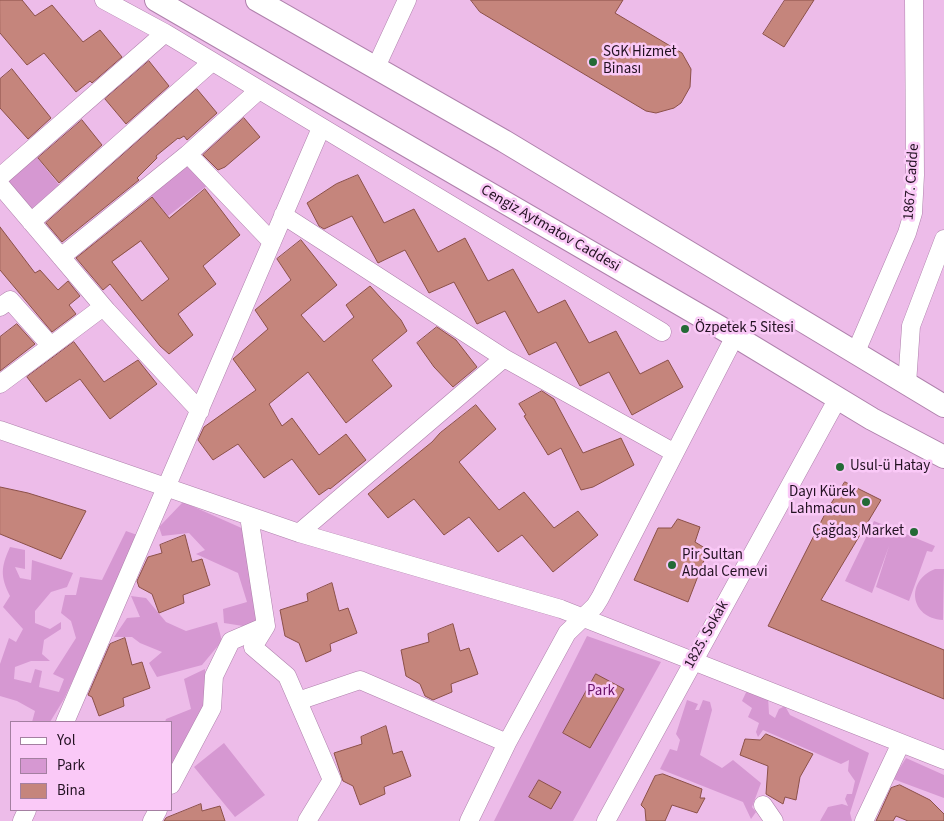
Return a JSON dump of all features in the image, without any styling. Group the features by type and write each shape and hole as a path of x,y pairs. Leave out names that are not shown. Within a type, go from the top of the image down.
{"main road":[{"name":"Cengiz Aytmatov Caddesi","path":"156,0 735,336 838,398 944,457"},
{"path":"257,0 504,141 944,406"}],"street":[{"path":"104,0 165,33 662,332"},
{"path":"376,67 407,0"},
{"name":"1867. Cadde","path":"856,354 907,233 913,213 916,176 914,0"},
{"path":"0,177 165,33"},
{"path":"31,222 212,62"},
{"path":"60,256 188,154 259,90"},
{"path":"65,721 321,128"},
{"path":"188,154 272,242"},
{"path":"0,185 103,306 200,410"},
{"path":"283,215 504,358 673,452"},
{"path":"907,384 911,326 944,239"},
{"path":"0,307 10,300 51,346"},
{"path":"0,384 103,306"},
{"path":"469,821 507,743 567,633 595,606 600,598 673,452 735,336"},
{"path":"299,533 504,358"},
{"name":"1825. Sokak","path":"606,821 838,398"},
{"path":"0,430 299,533 562,609 944,760"},
{"path":"250,516 266,626 253,647 287,676 332,780 307,821"},
{"path":"172,783 212,708 214,676 231,641 266,626"},
{"path":"298,701 360,680 507,743"},
{"path":"864,821 901,742"},
{"path":"763,805 774,821"}],"green space":[{"path":"34,154 65,192 31,222 0,185"},
{"path":"188,154 213,181 168,216 149,193"},
{"path":"183,502 246,530 258,620 243,626 224,623 223,609 247,602 238,573 196,554 205,550 189,533 162,536 159,527"},
{"path":"874,521 935,546 932,552 927,551 909,601 876,587 889,546 872,593 845,581"},
{"path":"126,531 140,536 64,699 51,721 32,721 35,711 17,701 0,696 0,664 9,638 16,642 23,629 3,607 10,596 3,577 3,566 10,547 25,550 25,569 15,567 20,578 31,580 32,560 73,573 67,587 51,592 35,611 35,623 50,629 61,622 61,629 44,640 42,654 50,661 31,661 15,667 14,679 31,683 35,669 42,671 39,687 59,692 64,679 53,674 76,638 71,621 61,613 65,595 76,595 80,577 102,580"},
{"path":"935,569 944,569 943,620 932,618 924,613 918,606 915,598 919,582 925,575"},
{"path":"131,596 146,598 166,622 186,631 217,622 222,641 202,665 157,677 149,663 162,652 140,643 132,637 114,637 127,618 140,617"},
{"name":"Park","path":"587,636 661,662 573,821 494,821"},
{"path":"205,669 206,706 172,767 172,721 165,721 166,719 191,709 184,679"},
{"path":"749,686 768,696 769,714 775,718 779,709 785,706 790,715 869,753 850,813 852,821 820,821 828,807 842,804 848,806 845,799 847,794 852,794 855,781 848,771 849,760 841,764 763,730 758,737 756,732 759,723 748,717 752,708 742,701"},
{"path":"687,700 698,704 695,710 699,710 703,700 710,702 712,710 700,755 722,768 733,760 761,783 752,807 756,812 751,819 743,802 660,769 670,749 677,751 680,740 676,734"},
{"path":"224,743 265,795 235,817 194,767"},
{"path":"906,758 944,775 944,798 893,779"}],"building":[{"path":"0,0 22,0 35,16 52,5 83,42 100,30 122,57 92,83 90,81 76,92 44,53 27,65 0,33"},
{"path":"471,0 623,0 615,13 682,53 691,69 690,87 681,103 674,108 656,113 646,111 480,12"},
{"path":"785,0 814,0 784,47 763,34"},
{"path":"149,61 169,86 126,124 105,99"},
{"path":"12,69 51,118 28,139 0,108 0,79"},
{"path":"197,89 217,113 187,140 184,136 178,138 156,156 157,158 137,178 139,180 62,242 46,223"},
{"path":"244,118 260,137 225,167 218,170 203,155"},
{"path":"82,120 102,145 59,183 38,158"},
{"path":"358,175 384,223 414,209 438,252 465,238 488,281 513,269 538,313 565,300 589,343 616,331 640,374 668,360 683,387 632,415 609,372 580,386 556,342 529,355 505,311 477,324 454,282 429,293 405,250 378,263 352,216 324,229 319,226 307,203 336,184"},
{"path":"205,189 240,235 203,266 216,284 178,314 193,335 169,354 160,346 110,284 103,290 76,258 152,197 169,218","holes":["141,241 169,279 142,301 112,262"]},
{"path":"0,227 35,273 40,270 58,290 68,281 80,296 69,305 76,314 52,332 0,270"},
{"path":"301,240 337,285 301,315 324,342 354,317 346,305 370,286 401,320 407,331 372,360 392,386 346,423 308,372 269,404 282,426 292,418 319,455 346,434 366,460 330,489 319,495 292,459 264,478 238,444 213,460 198,440 204,427 256,390 233,359 268,329 255,310 291,280 277,259"},
{"path":"17,324 35,344 0,371 0,337"},
{"path":"437,327 456,340 477,367 453,387 434,367 417,343"},
{"path":"74,342 104,382 138,360 157,384 110,419 80,379 46,402 27,377"},
{"path":"542,391 554,399 583,453 621,438 634,465 593,487 581,490 561,448 548,455 524,416 526,415 519,404"},
{"path":"476,405 496,429 459,462 499,510 524,492 554,528 578,511 598,535 553,572 522,535 498,552 469,517 444,535 414,499 388,518 368,494"},
{"path":"845,482 881,500 821,600 944,650 944,699 768,626 827,510"},
{"path":"0,487 28,493 86,511 61,559 0,534"},
{"name":"Pir Sultan Abdal Cemevi","path":"678,519 700,527 695,542 708,550 688,602 634,580 658,528 671,528"},
{"path":"185,535 192,562 202,559 210,585 183,595 184,603 159,613 152,594 139,587 137,581 148,557 162,553 160,545"},
{"path":"332,583 339,611 348,608 357,633 330,644 331,651 306,662 299,643 285,636 280,610 308,601 307,594"},
{"path":"453,624 460,651 469,648 478,674 451,684 452,692 433,700 425,696 420,684 406,676 401,650 429,642 428,634"},
{"path":"125,638 132,665 142,662 150,688 123,698 124,706 99,716 92,697 88,695 110,644"},
{"path":"596,674 624,689 590,748 563,733"},
{"path":"386,726 393,754 402,751 411,776 384,787 385,794 360,805 353,786 343,781 334,753 362,744 361,737"},
{"path":"766,734 813,754 800,777 796,800 785,797 783,804 766,794 768,766 740,755 745,739 760,740"},
{"path":"663,774 702,789 700,798 705,798 697,813 672,805 665,821 646,821 645,809 641,805 655,776"},
{"path":"539,780 561,792 551,809 529,797"},
{"path":"900,785 930,800 944,814 944,821 908,821 896,816 893,821 876,821 891,788"},
{"path":"201,804 202,811 220,806 225,821 164,821 166,818"}],"place":[{"name":"SGK Hizmet Binası","path":"593,62"},
{"name":"Özpetek 5 Sitesi","path":"685,329"},
{"name":"Usul-ü Hatay","path":"840,467"},
{"name":"Dayı Kürek Lahmacun","path":"866,502"},
{"name":"Çağdaş Market","path":"914,532"},
{"name":"Pir Sultan Abdal Cemevi","path":"672,565"}]}
